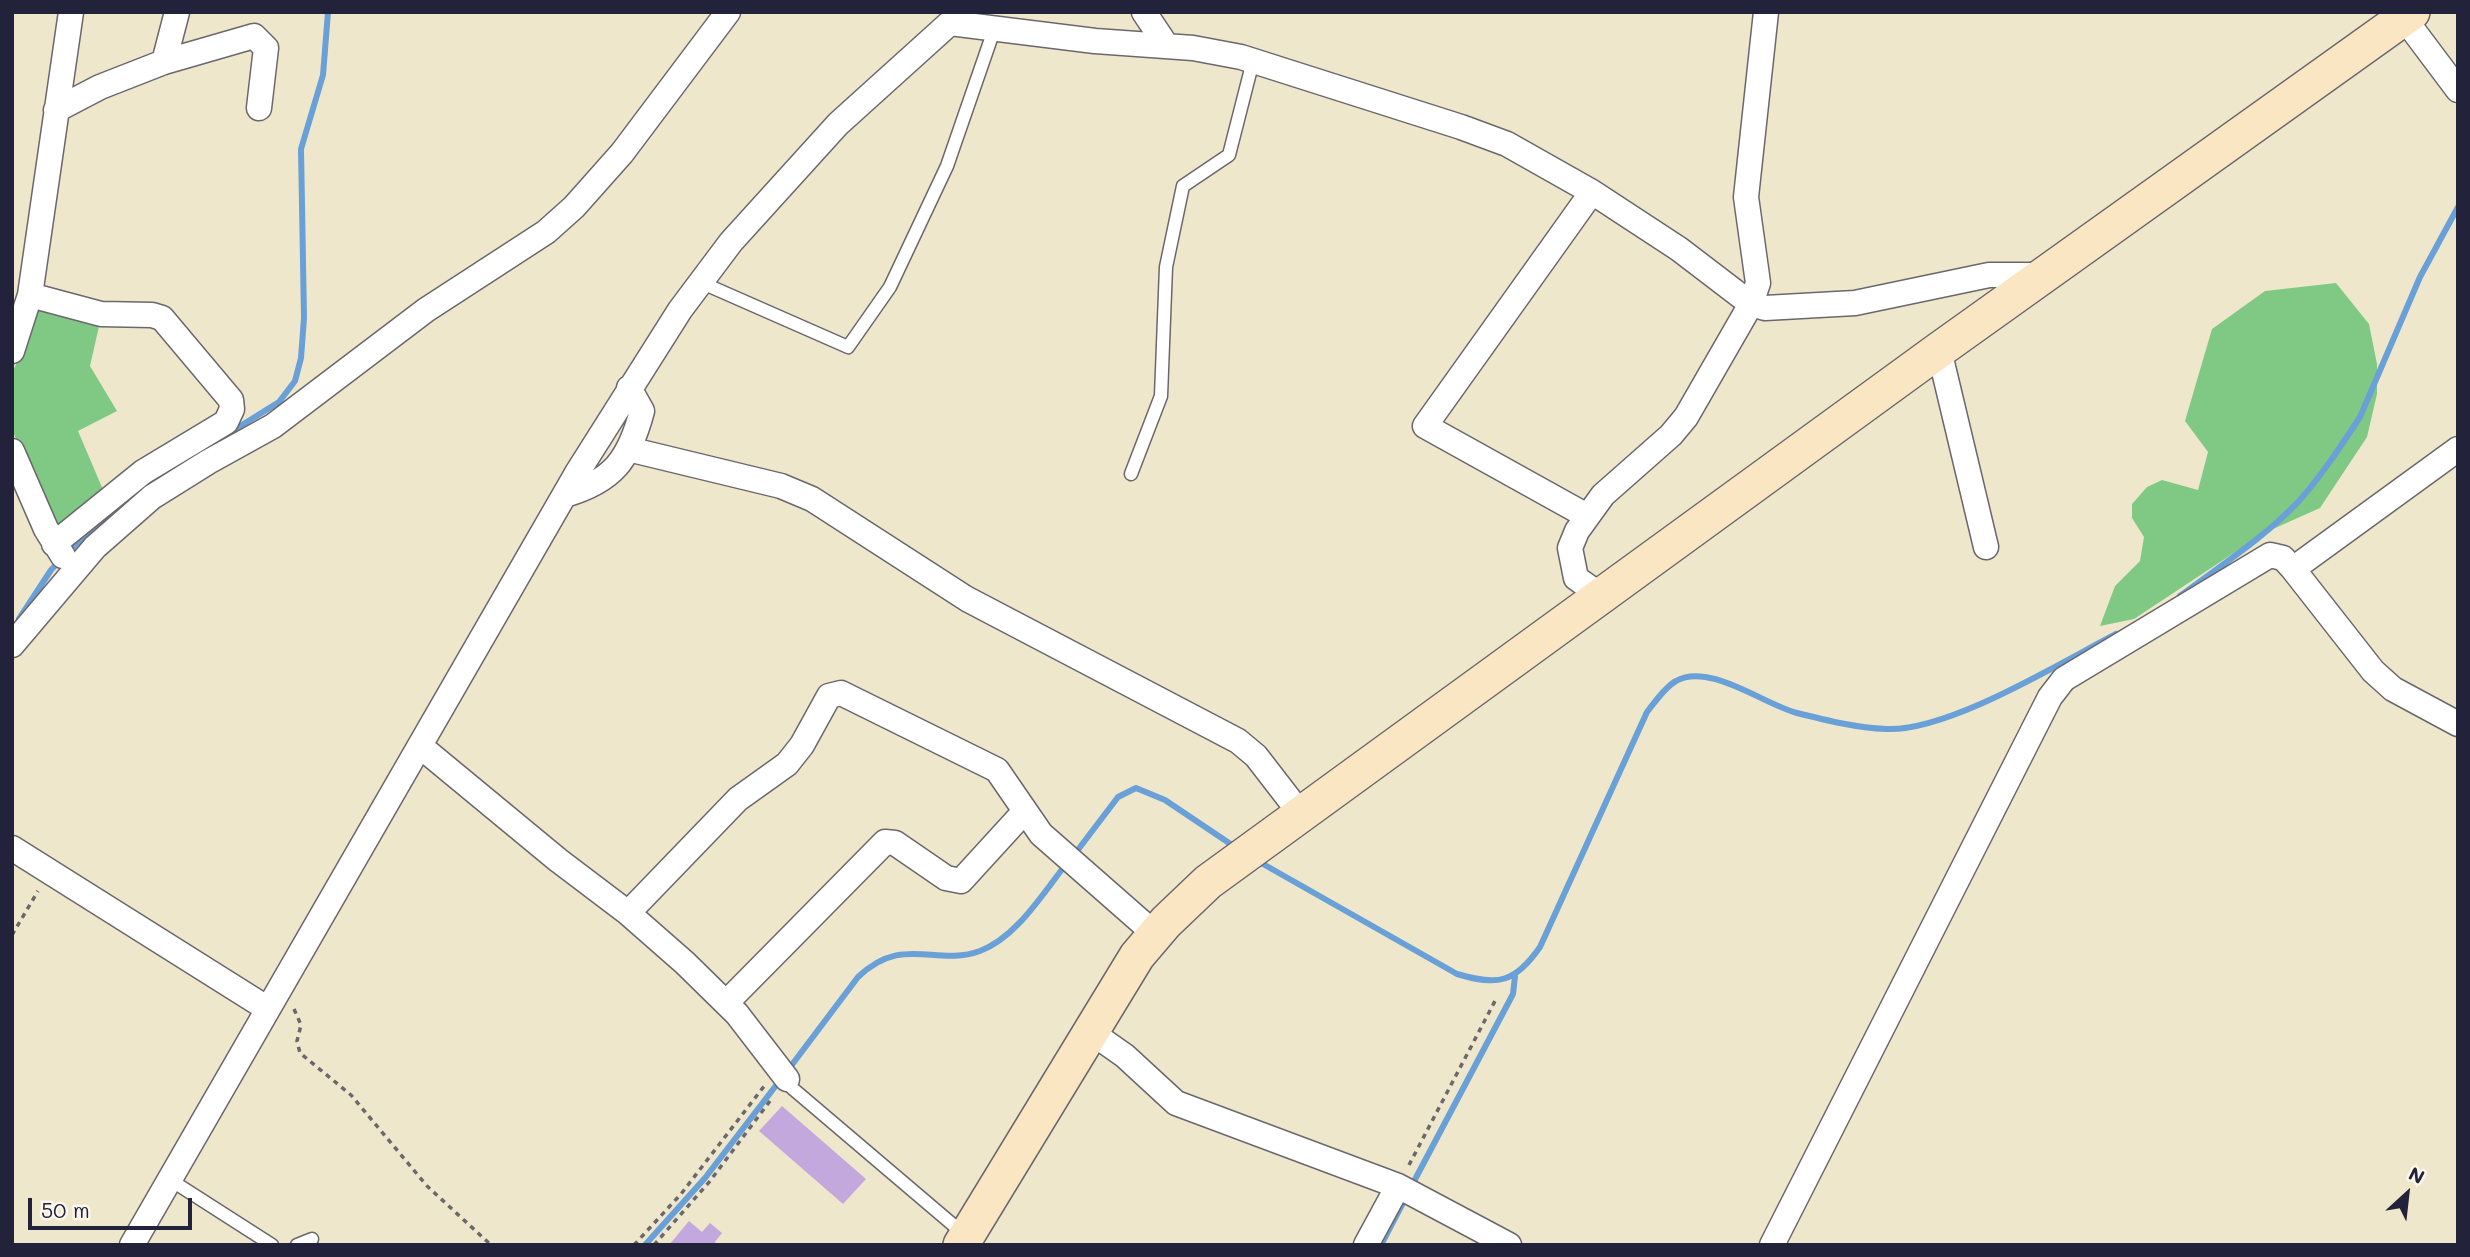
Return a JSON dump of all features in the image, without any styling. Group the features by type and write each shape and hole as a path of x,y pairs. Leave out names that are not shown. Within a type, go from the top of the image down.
{"street":[{"path":"12,351 30,295 71,12"},
{"path":"164,62 177,12"},
{"path":"12,645 74,571 112,531 152,497 273,426 416,317 546,232 574,207 622,153 728,12"},
{"path":"1144,12 1166,45"},
{"path":"1603,597 1576,578 1570,548 1587,516 1603,495 1671,435 1686,417 1751,304 1758,283 1746,197 1766,12"},
{"path":"968,1242 1137,956 1155,934 1208,882 1939,350 2408,15 2458,90"},
{"path":"132,1245 565,495 629,388 700,282 762,206 838,124 956,18 994,30 1166,45 1253,61 1507,144 1592,192 1679,249 1751,304 1776,307 1855,303 1989,275 2017,272 2047,275"},
{"path":"56,110 100,87 164,62 254,36 266,48 259,108"},
{"path":"1587,516 1425,426 1592,192"},
{"path":"30,295 100,314 152,315 162,318 232,400 232,409 226,422 143,472 54,544"},
{"path":"1939,350 1986,547"},
{"path":"565,495 602,481 628,449 642,411 629,388"},
{"path":"628,449 781,486 812,499 967,599 1238,741 1256,756 1300,813"},
{"path":"2293,569 2458,449"},
{"path":"12,451 54,544 74,571"},
{"path":"1772,1245 2057,687 2073,673 2270,555 2283,558 2293,569 2373,671 2393,688 2458,723"},
{"path":"628,913 730,806 787,764 806,738 826,700 841,693 988,765 1002,775 1041,834 1155,934"},
{"path":"420,746 558,860 628,913 726,1003 785,1079"},
{"path":"726,1003 883,844 893,842 946,878 961,881 1025,811"},
{"path":"12,848 272,1001"},
{"path":"1091,1032 1125,1056 1176,1103 1398,1186 1509,1245"},
{"path":"1366,1245 1398,1186"}],"lane":[{"path":"700,282 848,347 890,287 947,166 968,112 994,30"},
{"path":"1131,474 1161,396 1166,267 1183,186 1229,155 1253,61"},
{"path":"785,1079 968,1242"},
{"path":"169,1179 272,1245"},
{"path":"297,1245 313,1239"}],"path":[{"path":"12,935 50,871"},
{"path":"272,1001 292,1006 298,1016 301,1025 297,1041 300,1053 351,1095 427,1186 491,1245"},
{"path":"1398,1186 1495,1001"},
{"path":"634,1245 785,1079"},
{"path":"654,1245 710,1181 785,1079"}],"green space":[{"path":"2336,283 2369,324 2377,364 2377,394 2367,437 2320,508 2264,533 2134,619 2100,626 2115,586 2140,561 2144,537 2132,518 2132,504 2147,487 2162,480 2198,490 2208,452 2185,421 2212,329 2265,291"},
{"path":"36,305 100,322 90,366 117,411 78,431 104,492 59,526 48,524 12,429 12,373 29,337"}],"building":[{"path":"782,1106 866,1179 843,1204 759,1131"},
{"path":"689,1221 702,1232 710,1223 722,1233 715,1242 717,1245 669,1245"}],"waterway":[{"path":"226,435 279,402 295,381 301,358 304,318 301,149 323,75 328,12"},
{"path":"2180,596 2271,527 2299,501 2331,460 2360,417 2420,277 2458,207"},
{"path":"19,619 51,570 75,545 160,475"},
{"path":"1256,860 1457,974 1484,980 1504,978 1514,975 1540,947 1647,712 1676,681 1689,677 1720,680 1797,713 1841,723 1886,729 1911,727 1940,720 2003,694 2116,634"},
{"path":"1074,855 1118,797 1136,788 1165,800 1238,849"},
{"path":"788,1070 858,977 874,964 905,954 948,956 980,951 1006,936 1017,925 1067,863"},
{"path":"1411,1187 1513,994 1515,976"},
{"path":"645,1245 705,1178 781,1079"},
{"path":"1381,1245 1406,1197"}]}
